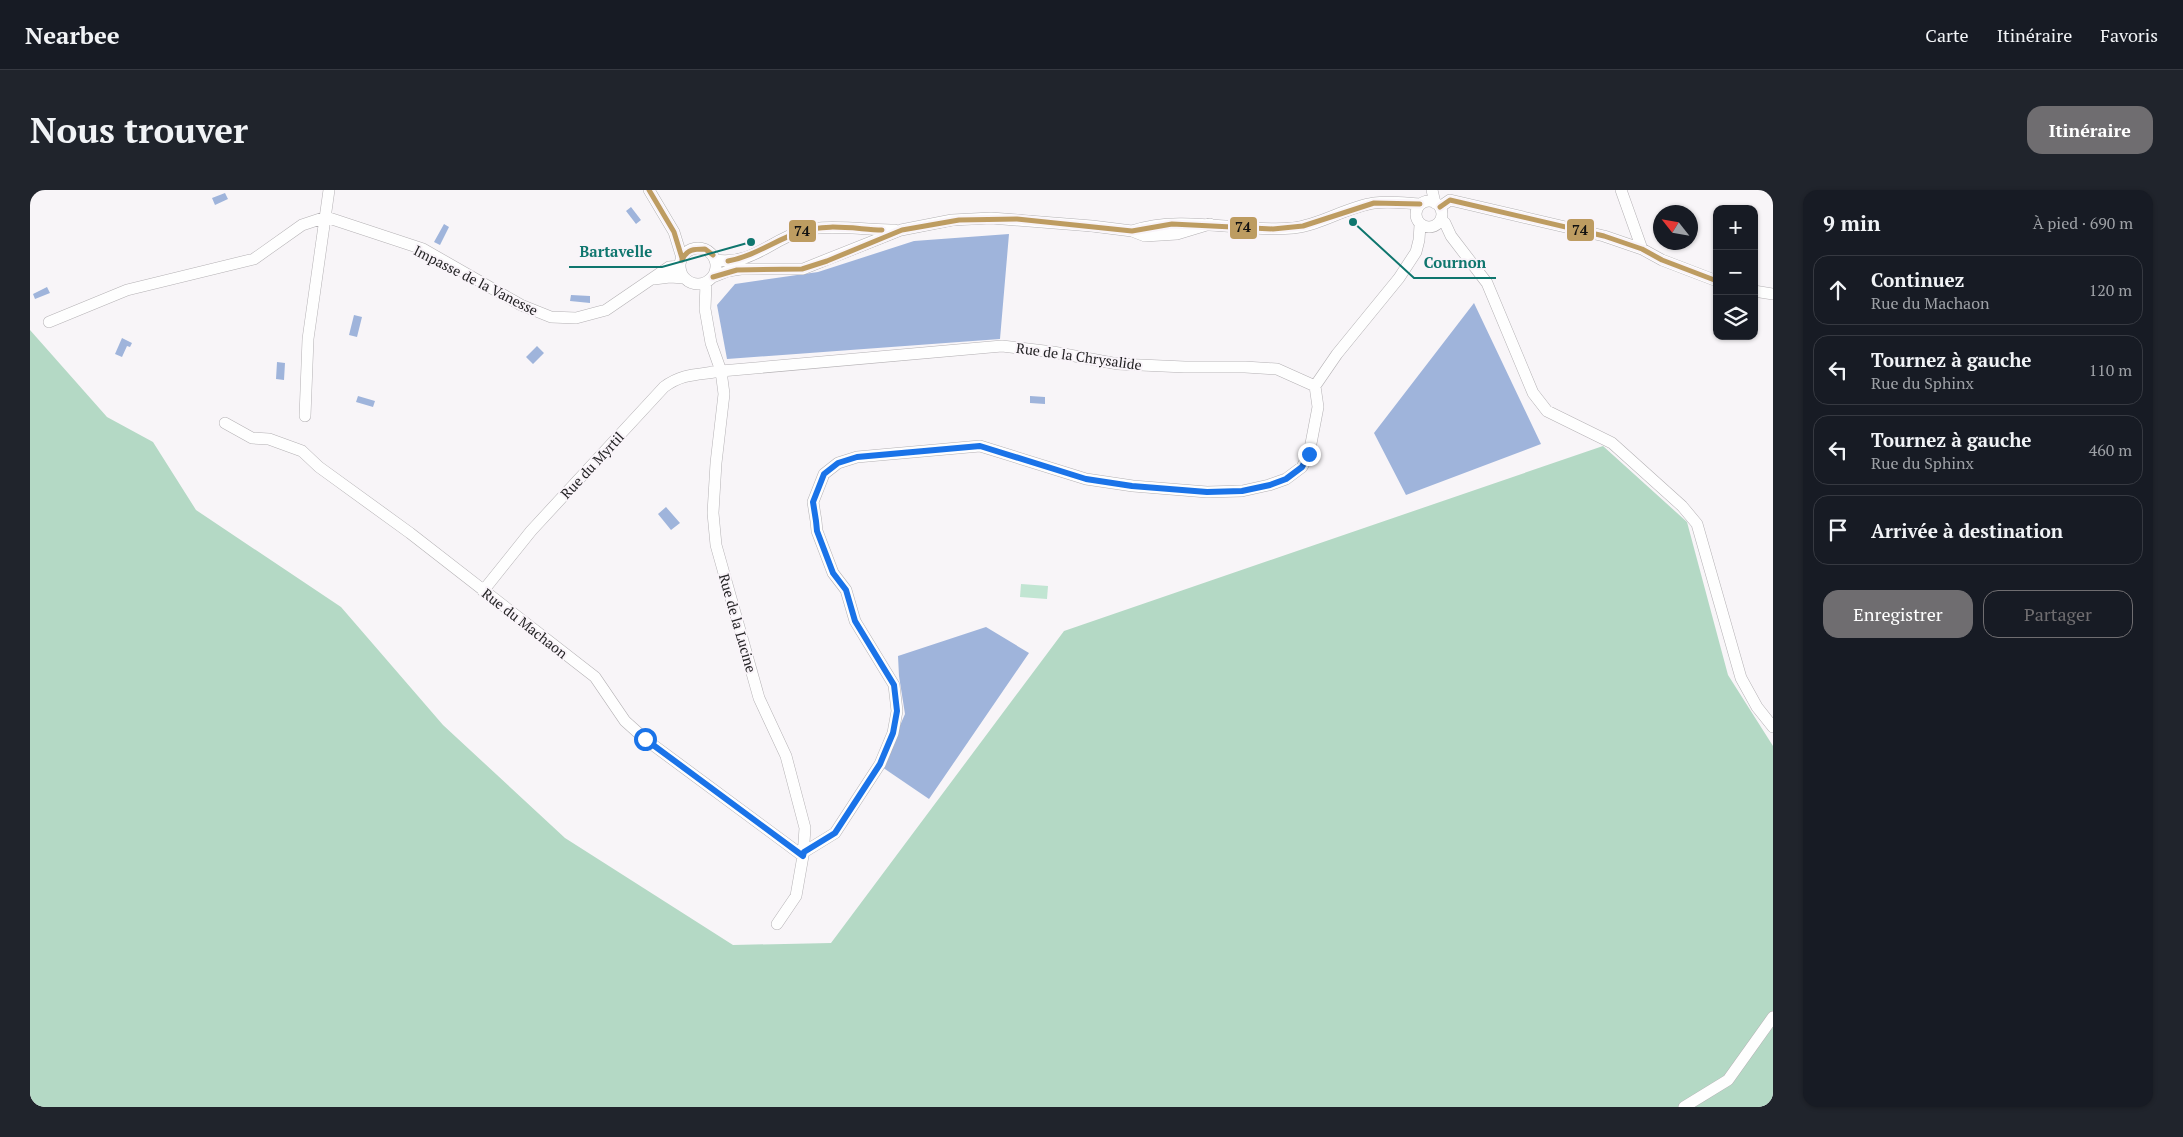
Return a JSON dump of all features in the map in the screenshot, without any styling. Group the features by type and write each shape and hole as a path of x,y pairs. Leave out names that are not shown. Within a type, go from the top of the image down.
{"street":[{"path":"305,416 308,339 329,190"},
{"path":"649,190 674,232 681,262 688,281 709,280 728,270 803,268 901,230 952,220 992,218 1132,231 1142,228 1183,224 1210,224 1262,229 1294,228 1312,224 1372,203 1430,204 1450,200 1604,236 1642,249 1662,260 1713,279"},
{"path":"803,854 835,833 880,764 893,733 897,711 894,685 855,621 846,590 833,573 817,531 813,502 816,491 829,469 838,463 857,457 980,446 1086,479 1132,486 1207,492 1242,491 1270,485 1286,479 1302,467 1309,454 1318,407 1315,386 1337,354 1399,278 1416,252 1419,240 1428,223 1431,190"},
{"path":"1621,190 1642,249"},
{"path":"1394,202 1428,223 1445,223 1450,236 1487,283 1534,393 1547,411 1612,443 1682,506 1697,524 1741,678 1746,690 1773,727"},
{"path":"1428,223 1430,204"},
{"path":"49,322 127,290 254,259 302,226 326,217"},
{"name":"Impasse de la Vanesse","path":"326,217 423,249 521,305 551,317 576,318 606,310 669,267 681,262"},
{"path":"715,260 728,262 743,260 791,235 815,228 901,230"},
{"path":"674,232 695,248 708,251 715,260 716,272 709,280"},
{"path":"681,262 690,250 695,248"},
{"name":"Impasse de la Vanesse","path":"650,280 670,277 688,281"},
{"name":"Rue de la Lucine","path":"709,280 705,309 711,343 720,371 724,394 716,463 713,513 716,545 759,698 786,756 805,828 796,896 777,924"},
{"name":"Rue de la Lucine","path":"688,281 705,309"},
{"path":"1758,291 1773,294"},
{"name":"Rue de la Chrysalide","path":"720,371 1002,346 1053,352 1118,364 1277,369 1315,386"},
{"name":"Rue du Myrtil","path":"483,591 531,531 664,387 675,379 686,375 720,371"},
{"name":"Rue du Machaon","path":"225,423 252,438 269,439 302,451 319,467 410,533 595,677 625,721 645,739 803,854"},
{"path":"1684,1107 1728,1080 1773,1016"}],"green space":[{"path":"30,330 107,417 153,442 196,510 341,607 443,725 565,838 733,945 831,943 1064,631 1603,446 1687,522 1728,675 1773,746 1773,1107 30,1107"},
{"path":"1021,584 1048,586 1047,599 1020,597"}],"water":[{"path":"225,193 228,199 215,205 212,198"},
{"path":"631,207 641,220 636,224 626,211"},
{"path":"444,224 449,227 440,245 434,242"},
{"path":"1009,234 1000,339 727,359 717,305 735,284 818,272 914,241"},
{"path":"47,287 50,293 35,299 33,294"},
{"path":"571,295 590,296 590,303 570,301"},
{"path":"1474,303 1541,444 1406,495 1374,433"},
{"path":"354,315 362,317 357,337 349,335"},
{"path":"122,338 132,343 130,347 127,346 122,357 115,354"},
{"path":"537,346 544,353 533,364 526,357"},
{"path":"277,362 285,363 284,380 276,379"},
{"path":"358,396 375,401 373,407 356,402"},
{"path":"1030,396 1045,397 1045,404 1030,403"},
{"path":"666,507 680,523 671,530 658,514"},
{"path":"986,627 1029,653 929,799 882,767 905,714 898,656"}],"transit line":[{"name":"74","path":"649,190 674,232 682,258"},
{"name":"74","path":"1440,207 1450,200 1604,236 1642,249 1662,260 1713,279"},
{"name":"74","path":"713,277 737,270 802,269 827,261 902,230 959,220 1017,219 1132,231 1172,224 1273,229 1303,226 1374,203 1420,204"},
{"name":"74","path":"728,261 738,259 791,235 810,229 841,227 882,230"},
{"name":"74","path":"682,260 686,254 694,250 705,249 713,255"}],"place":[{"name":"Cournon","path":"1353,222"},
{"name":"Bartavelle","path":"751,242"}],"route":[{"path":"645,739 803,856 804,852 835,833 880,764 893,733 897,711 894,685 855,621 846,590 833,573 817,531 813,502 816,491 824,474 838,463 857,457 980,446 1086,479 1132,486 1207,492 1242,491 1270,485 1286,479 1302,467 1309,454"}]}
